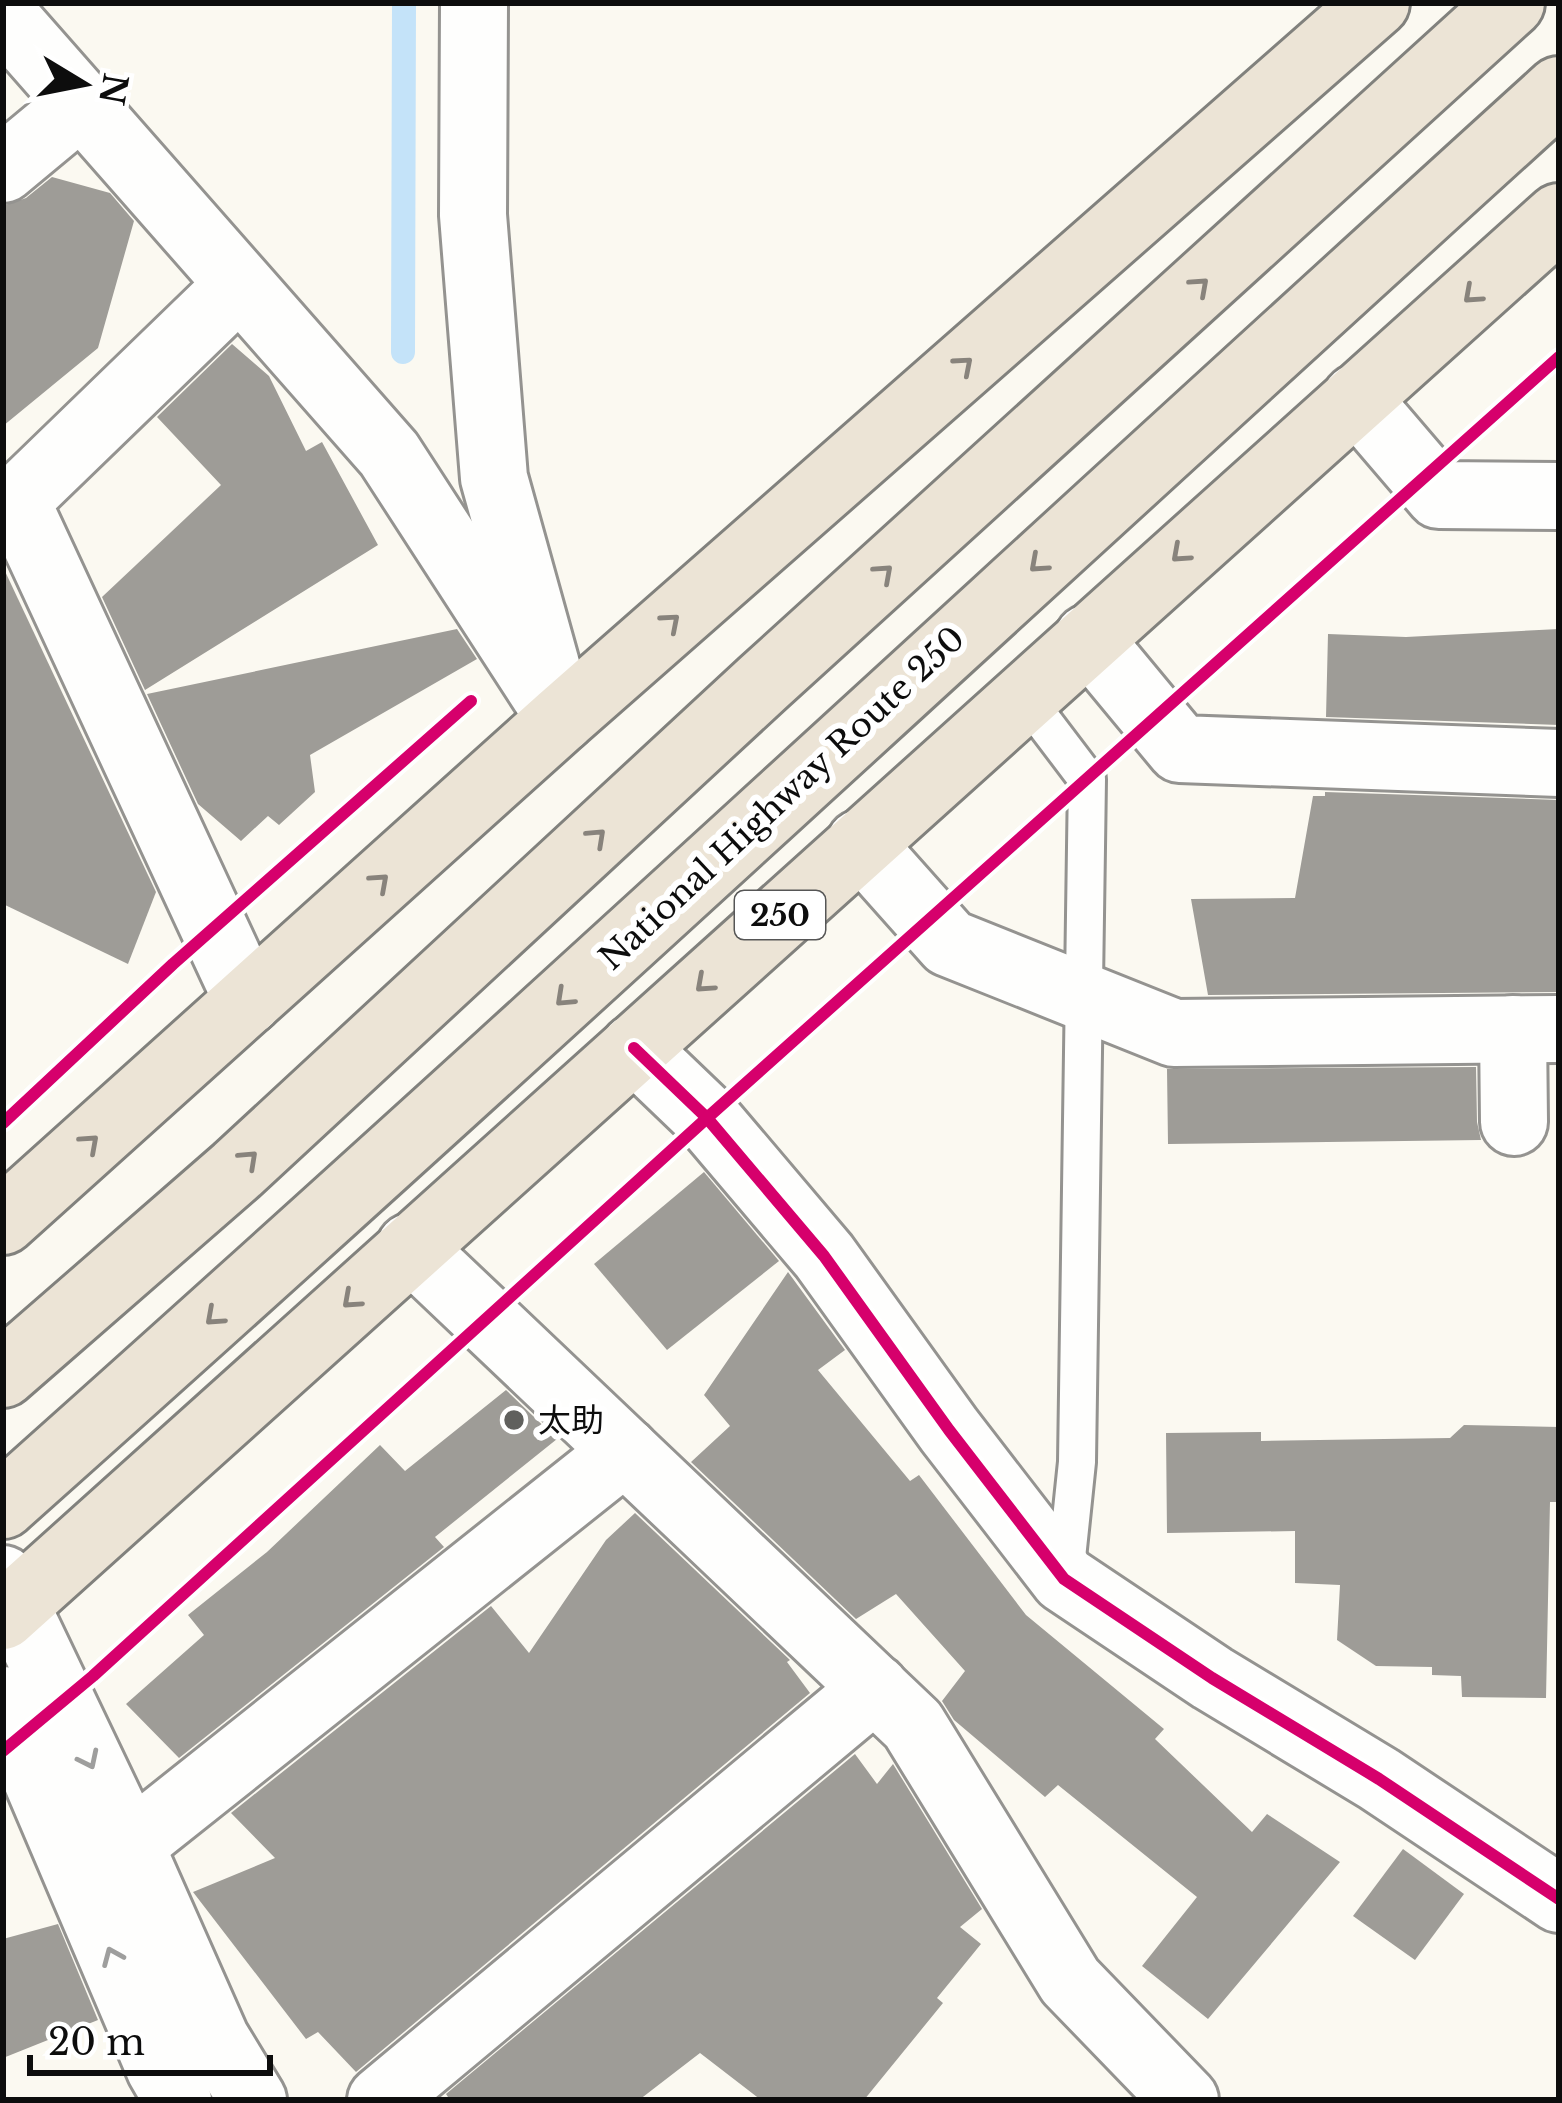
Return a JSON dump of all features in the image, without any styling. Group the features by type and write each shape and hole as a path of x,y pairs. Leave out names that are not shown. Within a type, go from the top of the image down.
{"highway":[{"path":"3,1221 561,719 1376,3"},
{"path":"3,1374 237,1170 1510,3"},
{"name":"National Highway Route 250","path":"3,1505 348,1198 1559,90"},
{"name":"250","path":"7,1600 634,1048 1559,217"}],"street":[{"path":"474,3 473,214 494,478 561,719"},
{"path":"3,15 388,454 561,719"},
{"path":"3,170 80,105"},
{"path":"239,285 16,501 248,1001"},
{"path":"1356,398 1439,495 1559,496"},
{"path":"1088,638 1180,749 1559,763"},
{"path":"860,843 950,943 1174,1033 1536,1029 1514,1122"},
{"path":"634,1048 706,1118 824,1256 1064,1579 1559,1899"},
{"path":"410,1247 913,1725 1070,1981 1185,2100"},
{"path":"130,1845 625,1451"},
{"path":"7,1600 130,1845 216,2039 254,2100"},
{"path":"381,2100 875,1688"},
{"path":"3,1700 160,2069 178,2100"}],"lane":[{"path":"1024,696 1087,779 1077,1462 1064,1579"}],"building":[{"path":"52,177 110,193 134,221 98,348 3,426 3,206 26,198"},
{"path":"232,344 269,376 306,451 322,442 378,545 145,690 102,597 221,485 157,417"},
{"path":"3,567 156,892 128,964 3,904"},
{"path":"457,629 477,659 310,755 315,792 279,825 268,816 241,841 198,804 147,694"},
{"path":"1559,629 1559,725 1326,717 1328,634 1406,637"},
{"path":"1325,792 1559,800 1559,992 1208,995 1191,899 1295,898 1313,796 1325,796"},
{"path":"1476,1067 1481,1140 1168,1144 1167,1069"},
{"path":"704,1172 779,1261 667,1350 594,1264"},
{"path":"788,1272 845,1350 818,1370 910,1481 919,1475 1026,1615 1164,1729 1155,1739 1252,1832 1267,1814 1340,1862 1208,2019 1142,1966 1197,1897 1058,1785 1045,1797 954,1720 942,1701 965,1671 896,1594 856,1619 691,1462 730,1426 704,1395"},
{"path":"506,1390 557,1439 435,1537 444,1547 179,1758 126,1704 204,1635 188,1615 267,1552 380,1445 405,1471"},
{"path":"1464,1425 1559,1427 1559,1502 1550,1502 1546,1698 1462,1697 1461,1676 1432,1675 1432,1667 1376,1666 1337,1640 1340,1585 1295,1583 1295,1531 1167,1533 1166,1433 1261,1432 1261,1441 1450,1438"},
{"path":"635,1513 790,1660 787,1662 810,1693 356,2072 318,2032 306,2039 193,1892 275,1858 231,1813 491,1606 529,1653 606,1540"},
{"path":"855,1754 877,1784 893,1764 982,1909 960,1927 981,1944 937,1998 943,2003 864,2100 761,2100 700,2053 639,2100 450,2100 446,2094"},
{"path":"1403,1849 1464,1894 1415,1960 1353,1916"},
{"path":"58,1924 98,2020 3,2058 3,1939"}],"waterway":[{"path":"403,352 404,3"}],"cycle path":[{"path":"3,1751 93,1676 707,1118 1559,357"},
{"path":"3,1123 173,964 471,701"},
{"path":"634,1048 707,1118 824,1256 1064,1579 1559,1899"}],"place":[{"name":"太助","path":"514,1420"}]}
